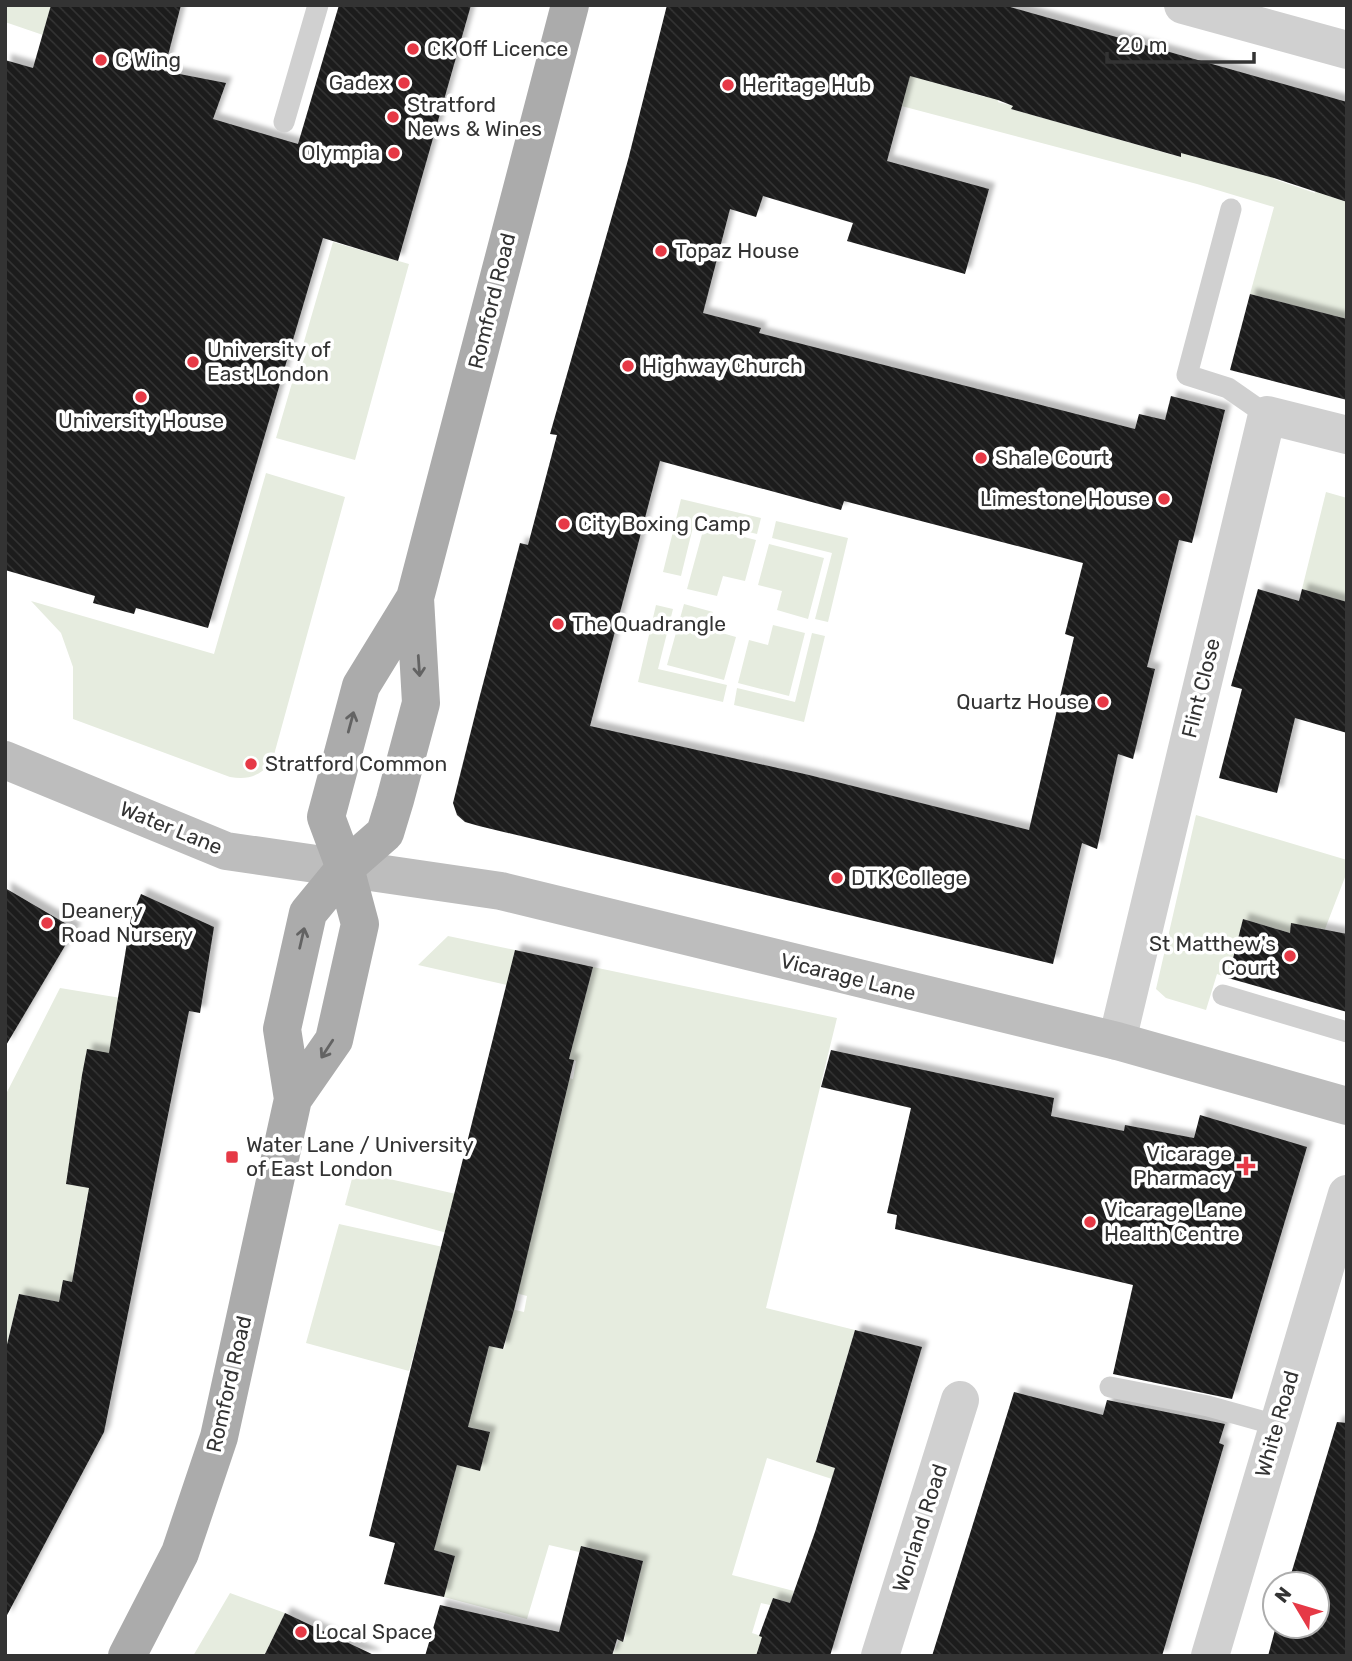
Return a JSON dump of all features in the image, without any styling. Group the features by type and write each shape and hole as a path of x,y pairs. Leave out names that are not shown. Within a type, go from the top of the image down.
{"main road":[{"name":"Romford Road","path":"293,1100 334,1040 360,924 345,868 326,817 331,796 361,686 415,598 570,5"},
{"name":"Romford Road","path":"127,1656 180,1553 219,1437 293,1100 282,1029 308,913 345,868 386,834 421,703 415,598"},
{"name":"Water Lane","path":"5,760 226,851 345,868"},
{"name":"Vicarage Lane","path":"345,868 501,891 1117,1041 1347,1106"}],"street":[{"path":"1183,5 1263,15 1347,50"},
{"path":"1267,415 1347,435"},
{"name":"Flint Close","path":"1117,1041 1267,415"},
{"name":"White Road","path":"1210,1656 1276,1425 1347,1194"},
{"name":"Worland Road","path":"880,1656 960,1400"}],"lane":[{"path":"284,122 318,5"},
{"path":"1231,209 1187,375 1228,388 1267,415"},
{"path":"1223,995 1347,1032"},
{"path":"1110,1387 1208,1406 1276,1425"}],"shaded area":[{"path":"5,5 51,5 43,35 5,22"},
{"path":"905,58 957,89 985,97 994,62 1008,66 998,102 1013,106 1012,109 1180,157 1184,143 1239,159 1238,168 1258,174 1262,158 1284,142 1274,179 1315,193 1325,154 1339,158 1329,196 1347,202 1347,319 1250,294 1274,207 1197,184 837,89"},
{"path":"333,242 409,264 355,460 276,438"},
{"path":"266,473 345,497 272,762 253,776 230,777 73,719 73,667 61,633 31,601 214,654"},
{"path":"1326,492 1347,498 1347,602 1302,589"},
{"path":"681,499 761,518 757,534 695,519 681,576 663,572"},
{"path":"776,521 848,538 828,622 815,619 832,553 772,538"},
{"path":"704,527 756,540 745,581 723,576 717,596 687,589"},
{"path":"769,544 824,558 808,619 777,610 782,591 758,585"},
{"path":"684,604 713,612 708,629 736,637 724,680 667,665"},
{"path":"656,605 673,609 658,669 727,685 723,702 638,682"},
{"path":"773,625 805,633 789,696 738,683 749,640 768,645"},
{"path":"812,633 825,636 804,722 734,705 737,688 795,702"},
{"path":"1196,815 1347,860 1347,872 1325,929 1292,924 1290,933 1243,919 1228,978 1217,974 1206,1010 1166,998 1156,989"},
{"path":"448,936 515,950 507,985 418,965"},
{"path":"593,967 837,1018 766,1308 855,1330 816,1461 835,1468 832,1479 767,1458 732,1575 794,1591 790,1603 773,1598 770,1605 761,1603 752,1633 779,1642 756,1656 612,1656 619,1640 624,1641 643,1561 582,1546 579,1552 549,1545 527,1619 444,1597 455,1556 434,1550 457,1465 480,1471 489,1432 462,1425 478,1367 484,1368 489,1346 504,1349 508,1332 494,1328 499,1306 524,1312 527,1296 504,1290 546,1177 532,1174 547,1159 553,1146 547,1112 561,1115 565,1098 556,1075 573,1079 576,1061 569,1059"},
{"path":"60,988 127,999 118,1054 66,1184 95,1189 87,1197 72,1282 63,1281 59,1302 19,1294 8,1340 5,1402 5,1096"},
{"path":"354,1171 456,1194 447,1233 345,1205"},
{"path":"339,1224 443,1247 409,1371 306,1343"},
{"path":"230,1593 285,1613 264,1656 193,1656"}],"building":[{"name":"University of East London","path":"51,5 181,5 164,71 226,83 213,119 298,144 339,5 471,5 398,261 323,238 208,628 136,608 134,614 93,603 95,596 5,570 5,60 33,68"},
{"path":"667,5 1003,5 1347,102 1347,202 1274,178 1181,153 1181,157 1011,109 1013,106 998,100 910,76 887,161 989,189 965,274 847,241 853,223 763,196 756,217 730,209 703,313 761,328 759,333 1135,429 1139,414 1165,420 1171,396 1225,410 1192,543 1179,540 1147,667 1155,669 1133,759 1118,754 1097,849 1082,843 1053,964 479,826 465,822 457,815 453,803 479,699 520,543 528,545 557,435 550,434 628,160","holes":["660,461 841,510 844,501 1083,563 1065,634 1074,637 1029,830 809,775 590,726"]},
{"path":"1250,294 1347,319 1347,400 1230,370"},
{"path":"1258,589 1299,601 1302,589 1347,602 1347,733 1295,718 1277,793 1219,778 1242,689 1231,686"},
{"name":"Deanery Road Nursery","path":"5,888 75,929 5,1047"},
{"path":"141,894 214,927 200,1013 189,1011 104,1432 5,1619 5,1353 19,1294 59,1302 63,1280 72,1282 89,1188 66,1184 82,1075 87,1049 109,1053 131,918"},
{"name":"St Matthew's Court","path":"1243,919 1290,933 1291,923 1347,934 1347,1012 1228,978"},
{"path":"515,950 593,967 569,1059 574,1060 514,1310 503,1349 489,1346 468,1427 490,1432 480,1471 457,1465 434,1550 455,1556 444,1597 384,1584 395,1543 369,1536"},
{"name":"Vicarage Lane Health Centre","path":"831,1050 1054,1098 1051,1116 1124,1131 1125,1125 1194,1138 1200,1115 1307,1147 1232,1399 1113,1374 1133,1285 895,1229 897,1215 887,1213 911,1108 821,1087"},
{"path":"855,1330 922,1347 830,1656 756,1656 762,1637 759,1636 773,1598 790,1603 835,1468 816,1462"},
{"path":"1014,1392 1103,1415 1107,1400 1225,1424 1219,1443 1224,1445 1162,1656 932,1656"},
{"path":"1337,1422 1347,1423 1347,1656 1268,1656 1272,1640 1331,1640 1331,1570 1292,1570"},
{"path":"581,1546 643,1561 623,1642 617,1639 612,1656 425,1656 440,1605 559,1632"},
{"name":"Local Space","path":"285,1613 376,1656 264,1656"}],"place":[{"name":"CK Off Licence","path":"413,49"},
{"name":"C Wing","path":"101,60"},
{"name":"Gadex","path":"404,83"},
{"name":"Heritage Hub","path":"728,85"},
{"name":"Stratford News & Wines","path":"393,117"},
{"name":"Olympia","path":"394,153"},
{"name":"Topaz House","path":"661,251"},
{"name":"University of East London","path":"193,362"},
{"name":"Highway Church","path":"628,366"},
{"name":"University House","path":"141,397"},
{"name":"Shale Court","path":"981,458"},
{"name":"Limestone House","path":"1164,499"},
{"name":"City Boxing Camp","path":"564,524"},
{"name":"The Quadrangle","path":"558,624"},
{"name":"Quartz House","path":"1103,702"},
{"name":"Stratford Common","path":"251,764"},
{"name":"DTK College","path":"837,878"},
{"name":"Deanery Road Nursery","path":"47,923"},
{"name":"St Matthew's Court","path":"1290,956"},
{"name":"Water Lane / University of East London","path":"232,1157"},
{"name":"Vicarage Pharmacy","path":"1246,1166"},
{"name":"Vicarage Lane Health Centre","path":"1090,1222"},
{"name":"Local Space","path":"301,1632"}]}
